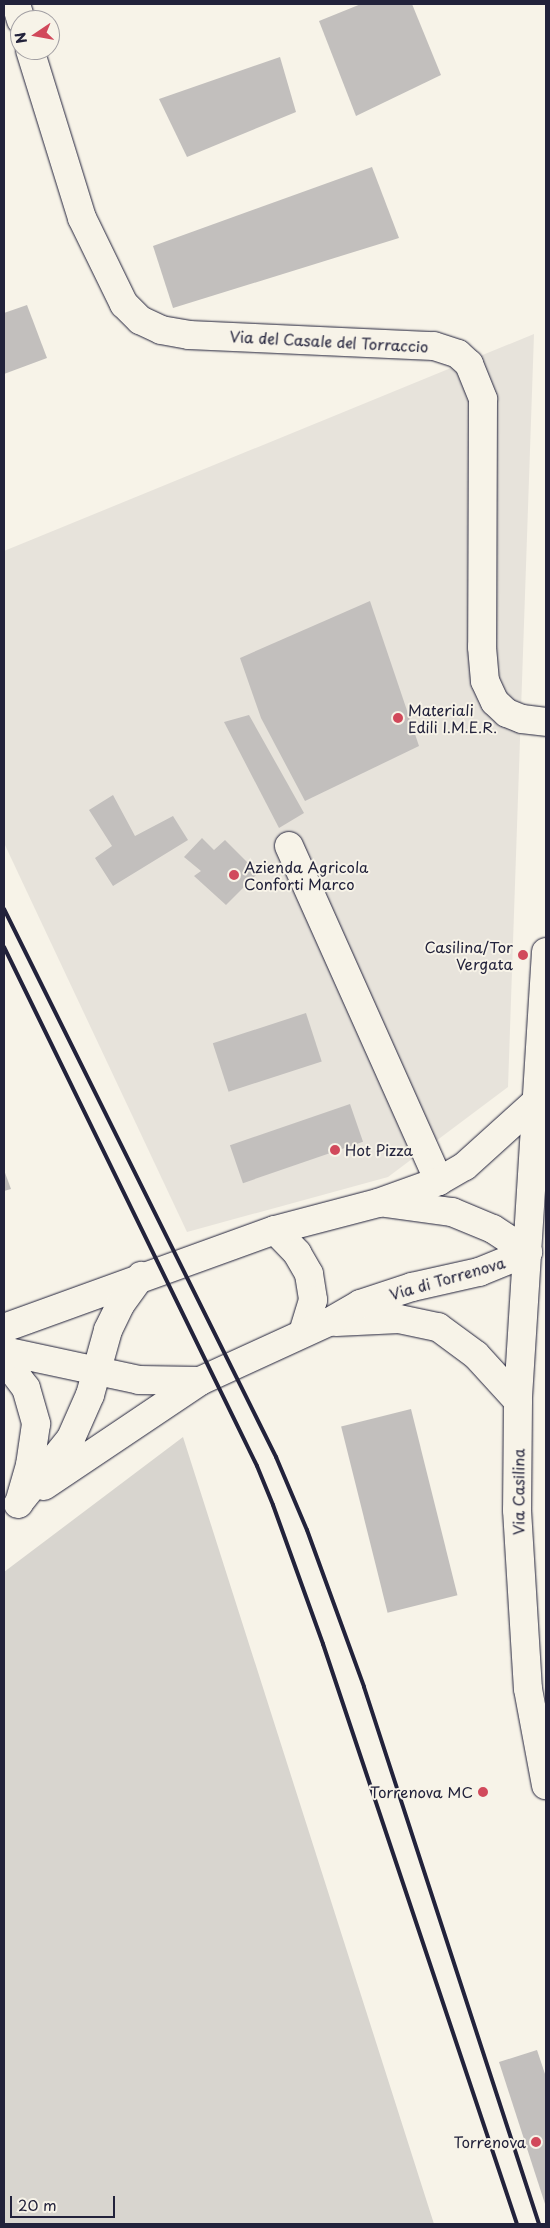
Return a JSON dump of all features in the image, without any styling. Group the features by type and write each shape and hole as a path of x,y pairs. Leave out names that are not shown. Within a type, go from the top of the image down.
{"street":[{"name":"Via del Casale del Torraccio","path":"33,60 82,218 124,304 140,320 161,330 189,335 434,346 458,354 469,364 483,399 484,675 495,702 507,713 522,719 546,722"},
{"path":"289,846 439,1180"},
{"name":"Via Casilina","path":"546,952 536,1101 539,1193 528,1252 518,1400 517,1510 524,1655 546,1785"},
{"name":"Via di Torrenova","path":"4,1328 141,1276 275,1230 378,1203 439,1180 465,1166 536,1101"},
{"name":"Via di Torrenova","path":"378,1203 452,1212 493,1229 528,1252"},
{"path":"275,1230 298,1253 309,1274 313,1300 303,1333"},
{"name":"Via di Torrenova","path":"4,1351 139,1380 200,1381 330,1322 382,1296 480,1272 528,1252"},
{"path":"11,1509 65,1448 81,1417 114,1315 141,1276"},
{"name":"Via di Torrenova","path":"330,1322 399,1319 438,1327 476,1355 518,1400"},
{"path":"4,1359 26,1388 36,1424 30,1465 11,1509"},
{"path":"11,1509 200,1381"}],"shaded area":[{"path":"534,334 508,1087 388,1177 187,1232 4,843 4,551"},
{"path":"183,1437 434,2224 4,2224 4,1572"}],"building":[{"path":"361,4 412,4 441,75 356,116 319,21"},
{"path":"280,57 296,112 187,157 159,99"},
{"path":"372,167 399,238 173,308 153,246"},
{"path":"27,305 47,358 4,374 4,313"},
{"path":"370,601 419,746 305,801 261,718 240,658"},
{"path":"249,715 304,813 279,828 224,722"},
{"path":"113,795 135,836 173,816 188,840 113,886 95,858 112,846 89,810"},
{"path":"202,838 214,850 225,840 258,873 226,905 194,876 201,871 184,857"},
{"path":"306,1013 322,1062 229,1092 213,1043"},
{"path":"350,1104 363,1142 243,1183 230,1145"},
{"path":"4,1170 11,1189 4,1191"},
{"path":"411,1409 457,1595 388,1613 341,1426"},
{"name":"Torrenova","path":"537,2050 546,2077 546,2207 499,2062"}],"railway":[{"path":"4,909 276,1457 307,1530 364,1687 539,2224"},
{"path":"4,947 257,1466 273,1505 323,1644 517,2224"}],"place":[{"name":"Materiali Edili I.M.E.R.","path":"398,718"},
{"name":"Azienda Agricola Conforti Marco","path":"234,875"},
{"name":"Casilina/Tor Vergata","path":"523,955"},
{"name":"Hot Pizza","path":"335,1150"},
{"name":"Torrenova MC","path":"483,1792"},
{"name":"Torrenova","path":"536,2142"}]}
